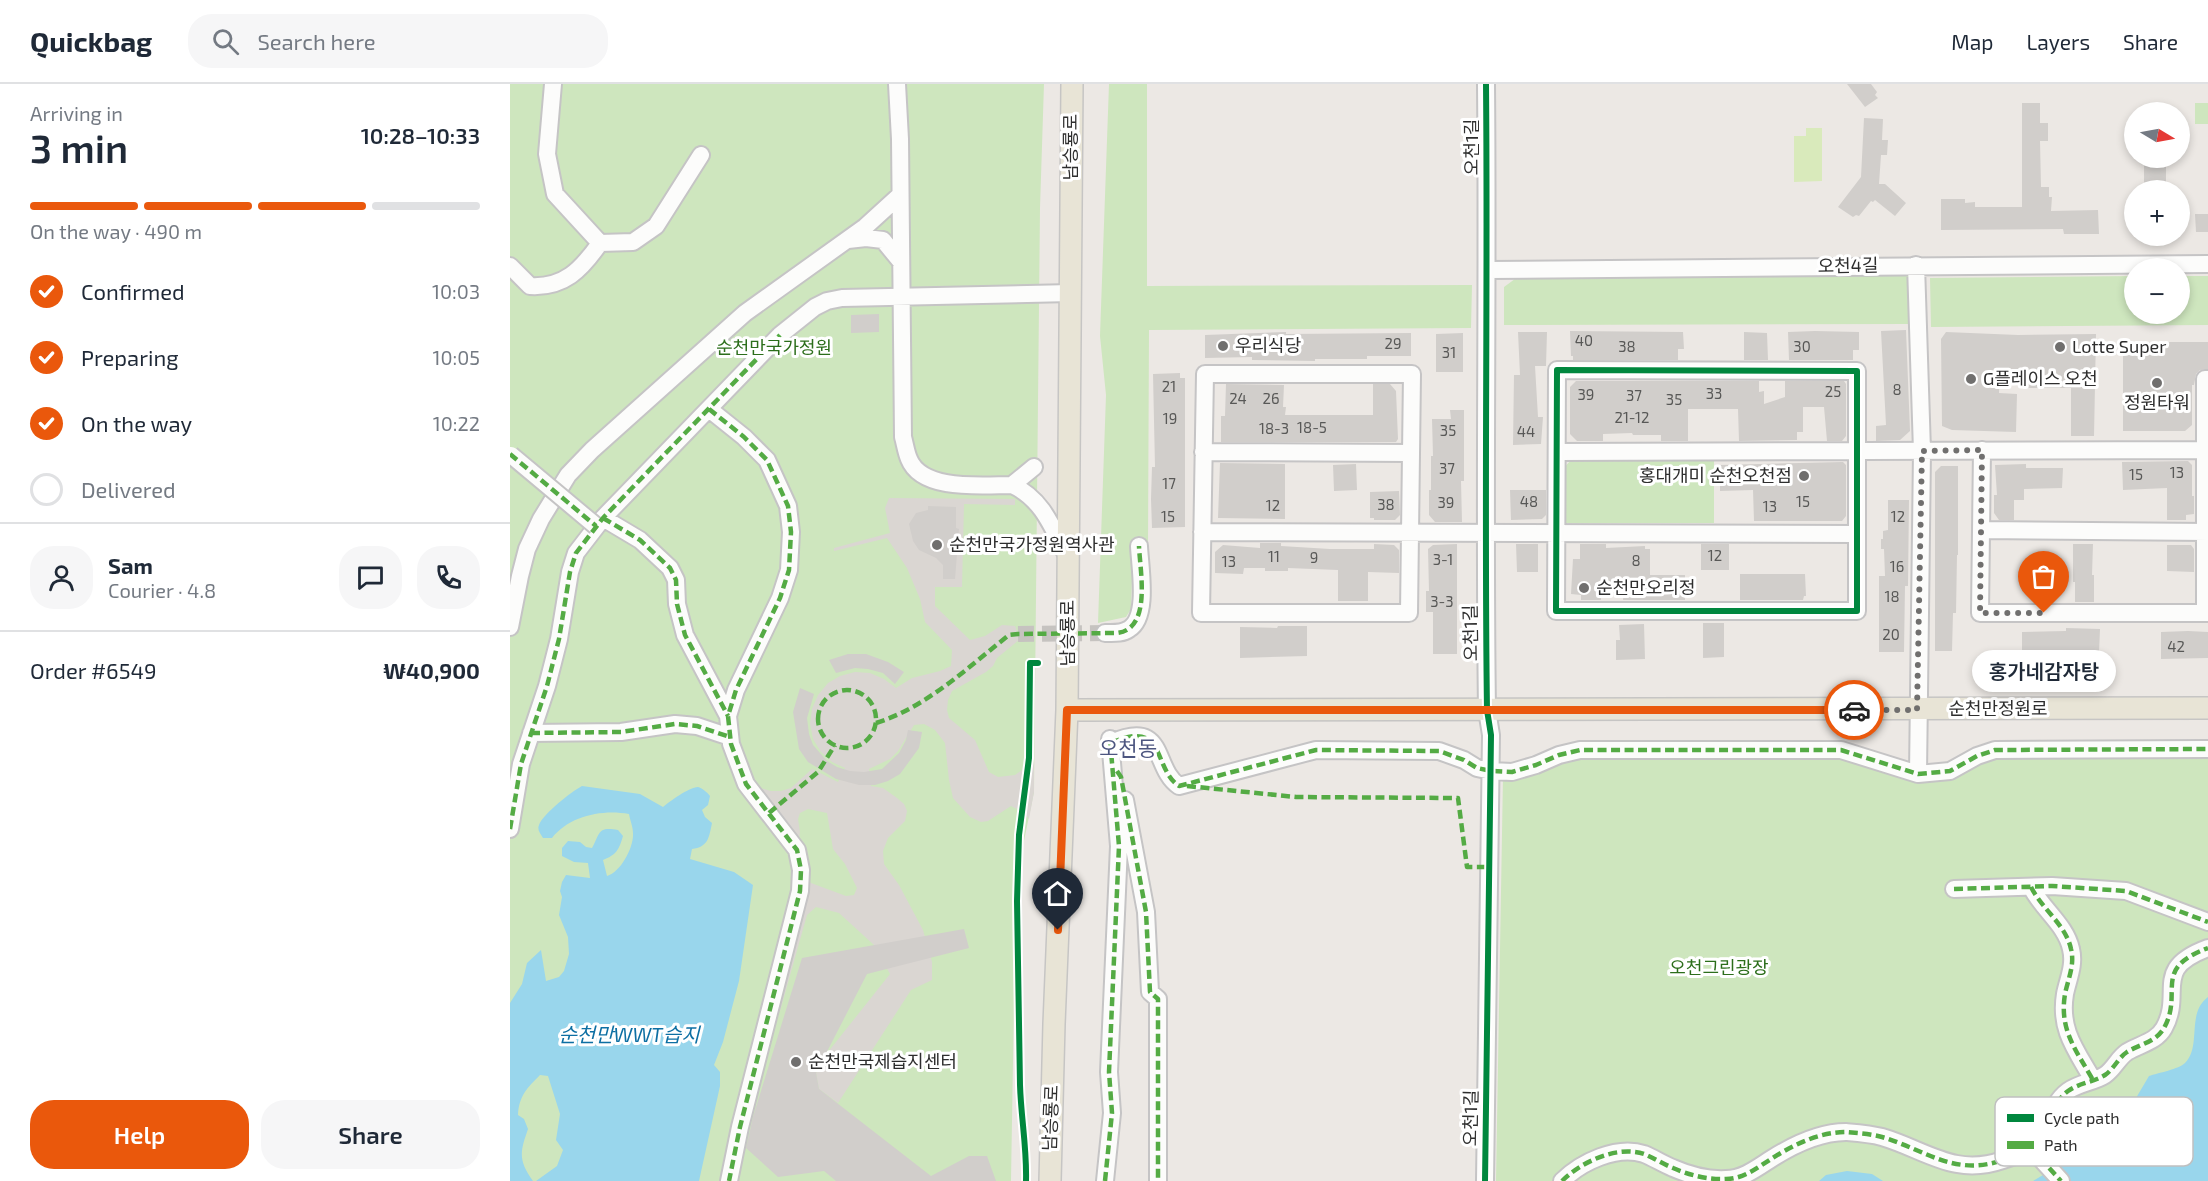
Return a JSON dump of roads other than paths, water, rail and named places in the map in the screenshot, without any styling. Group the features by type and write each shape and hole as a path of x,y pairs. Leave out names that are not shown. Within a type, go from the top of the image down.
{"main road":[{"name":"남승룡로","path":"1050,1181 1053,1035 1067,710 1072,93"},
{"name":"순천만정원로","path":"1067,710 2208,708"}],"street":[{"path":"553,84 547,154 555,194 600,243 633,242 656,226 702,155"},
{"path":"897,84 903,296 903,436 910,461 922,475 950,484 1012,485 1034,498 1044,510 1068,558"},
{"name":"오천1길","path":"1485,1181 1491,771 1491,735 1487,710 1485,533 1488,270 1486,84"},
{"path":"510,627 527,549 541,519 568,475 592,450 737,320 764,298 848,240 899,196"},
{"path":"848,240 867,237 883,240 901,263"},
{"path":"510,266 530,286 545,287 568,278 589,259 600,243"},
{"name":"오천4길","path":"1488,270 2208,264"},
{"path":"1916,265 1922,451 1918,774"},
{"path":"510,829 521,764 547,686 559,639 570,572 576,553 600,522 780,335 803,316 827,301 842,298 1072,292"},
{"path":"1557,370 1857,371 1857,450 1857,611 1556,611 1557,370"},
{"path":"1205,374 1412,374 1409,613 1201,613 1203,452 1205,374"},
{"path":"1982,450 1980,613 2206,612 2205,379 2208,379"},
{"path":"709,409 744,436 767,460 788,506 791,532 789,570 780,598 736,690 728,716"},
{"path":"1557,452 2207,450"},
{"path":"1203,452 1411,453"},
{"path":"511,454 600,522 640,540 670,568 676,580 677,604 685,635 728,716 730,737 746,783 797,850 801,870 800,891 740,1127 729,1181"},
{"path":"1012,485 1034,467"},
{"path":"1981,530 2206,532"},
{"path":"1202,532 1857,534"},
{"path":"1105,633 1123,632 1136,623 1141,605 1139,546"},
{"path":"531,733 621,732 675,724 697,726 730,737"},
{"path":"1105,1181 1112,1113 1109,1072 1119,846 1111,741 1127,736 1146,739 1159,752 1169,776 1179,786 1299,753 1326,749 1439,751 1464,760 1477,768 1512,772 1580,750 1820,750 1851,752 1918,774 1950,771 1977,756 1995,750 2208,749"},
{"path":"1113,763 1121,777 1146,912 1150,992 1158,999 1158,1181"},
{"path":"1954,889 2031,887 2126,891 2208,922"},
{"path":"2031,887 2039,902 2069,941 2072,965 2064,999 2065,1029 2093,1080"},
{"path":"2060,1097 2072,1088 2104,1076 2125,1054 2158,1036 2167,1021 2171,982 2177,968 2186,958 2208,948"},
{"path":"1562,1181 1583,1164 1622,1152 1644,1154 1671,1168 1700,1176 1736,1178 1755,1170 1791,1147 1809,1139 1844,1132 1881,1137 1934,1159 1965,1165 1995,1163"},
{"path":"2047,1166 2061,1181"}],"water":[{"name":"순천만WWT습지","path":"582,786 640,794 663,807 690,789 701,788 710,796 708,805 702,810 705,817 712,823 707,841 692,849 690,859 734,872 753,885 739,981 723,1042 714,1065 720,1072 720,1086 699,1181 536,1181 557,1166 563,1150 556,1140 560,1114 548,1076 540,1075 524,1093 518,1115 524,1119 528,1129 522,1156 533,1181 510,1181 510,1003 522,984 527,963 541,950 546,981 559,977 564,971 569,954 568,937 559,915 562,882 566,875 590,878 588,863 574,862 562,856 562,848 568,841 580,842 592,848 600,832 606,829 618,830 623,836 618,848 614,854 603,860 607,876 622,864 633,839 629,814 619,813 597,814 577,819 559,830 552,838 543,838 538,828 542,820 558,803"},
{"path":"2208,997 2208,1181 2033,1181 2048,1172 2053,1166 2193,1166 2193,1097 2137,1097 2149,1076 2182,1065 2190,1056 2201,1004"},
{"path":"1847,1171 1872,1174 1883,1181 1819,1181 1826,1175"}],"tunnel":[{"path":"1018,634 1105,633"}],"place":[{"name":"우리식당","path":"1223,346"},
{"name":"Lotte Super","path":"2060,347"},
{"name":"G플레이스 오천","path":"1971,379"},
{"name":"정원타워","path":"2157,383"},
{"name":"홍대개미 순천오천점","path":"1804,476"},
{"name":"순천만국가정원역사관","path":"937,545"},
{"name":"순천만오리정","path":"1584,588"},
{"name":"홍가네감자탕","path":"2044,613"},
{"name":"순천만국제습지센터","path":"796,1062"}],"district":[{"name":"오천동","path":"1128,749"}],"park label":[{"name":"순천만국가정원","path":"774,348"},
{"name":"오천그린광장","path":"1719,968"}]}
